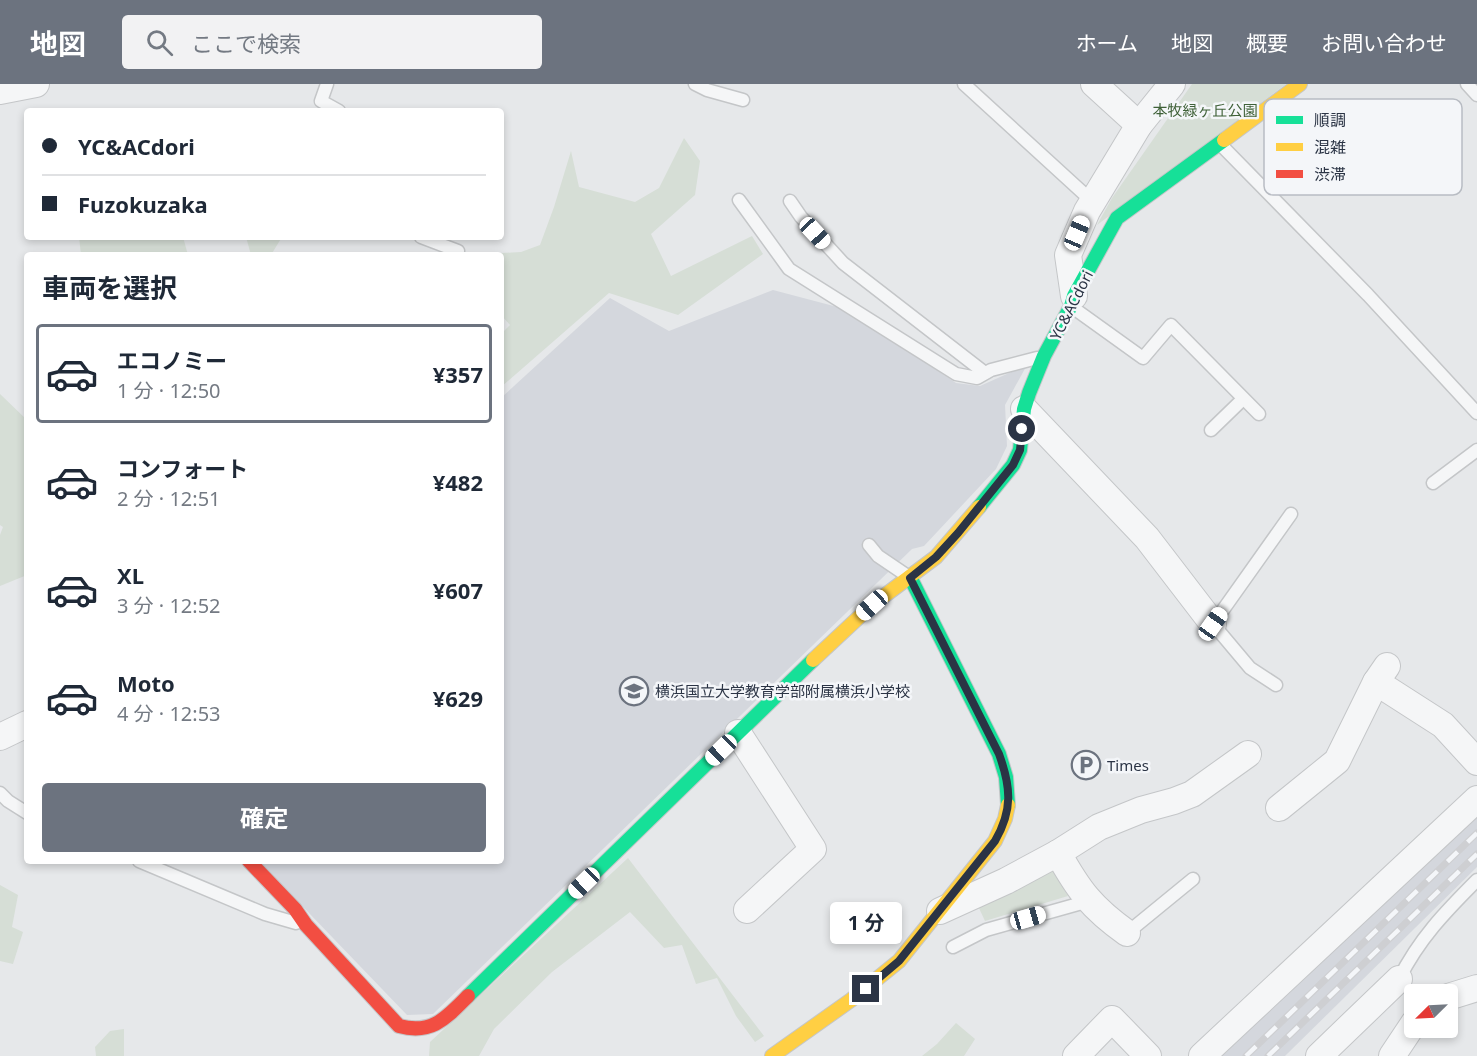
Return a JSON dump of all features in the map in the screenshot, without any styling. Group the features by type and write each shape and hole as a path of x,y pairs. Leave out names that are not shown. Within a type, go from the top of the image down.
{"street":[{"path":"0,91 36,84"},
{"path":"1094,84 1139,125"},
{"path":"1072,301 1068,255 1087,211 1139,125 1172,84"},
{"name":"YC&ACdori","path":"1280,99 1300,84"},
{"name":"YC&ACdori","path":"252,864 399,1026 418,1031 437,1024 448,1016 848,627 872,605 936,557 958,533 1013,465 1020,450 1024,409 1044,356 1117,218 1264,111"},
{"path":"1024,409 1147,538 1213,624"},
{"path":"772,1056 880,978 899,961 995,841 1006,817 1009,790 999,754 910,578"},
{"path":"1279,808 1336,761 1381,674 1443,725 1477,762"},
{"path":"0,737 24,725"},
{"path":"738,733 813,849 747,910"},
{"path":"938,912 982,893 1058,854 1099,827 1141,810 1192,794 1248,754"},
{"path":"1202,1056 1477,799"},
{"path":"1058,854 1076,885 1089,901 1103,916 1127,933"},
{"path":"1319,1056 1399,979"},
{"path":"1458,994 1477,988"},
{"path":"1076,1056 1112,1019 1148,1056"},
{"path":"1392,1056 1404,1038"}],"lane":[{"path":"327,84 321,101 334,108"},
{"path":"695,84 707,90 743,100"},
{"path":"964,84 1093,202"},
{"path":"1467,84 1477,95"},
{"path":"1221,144 1264,188"},
{"path":"1270,195 1384,312 1477,413"},
{"path":"739,200 789,269 956,374 977,378 985,373 1044,356"},
{"path":"790,201 801,218 843,263 985,373"},
{"path":"429,240 458,251"},
{"path":"1072,301 1143,357 1171,326 1259,414"},
{"path":"1211,430 1243,399"},
{"path":"1433,483 1477,450"},
{"path":"1276,685 1250,668 1213,624 1291,514"},
{"path":"869,545 878,556 910,578"},
{"path":"0,793 24,811"},
{"path":"146,864 265,914 306,925"},
{"path":"1127,933 1193,879"},
{"path":"1399,979 1413,952 1442,915 1477,880"},
{"path":"953,947 986,930 1089,901"}],"shaded area":[{"name":"横浜国立大学教育学部附属横浜小学校","path":"773,290 845,309 956,383 980,386 1027,365 1005,405 1007,446 996,469 924,546 912,549 433,1014 407,1015 262,864 504,864 504,395 610,298 669,331"},
{"path":"1477,815 1477,867 1285,1056 1222,1056"}],"green space":[{"name":"本牧緑ヶ丘公園","path":"1192,84 1286,84 1097,225 1112,198"},
{"path":"684,138 700,161 695,195 651,234 671,276 752,236 763,254 678,315 609,293 504,384 504,331 510,325 504,318 504,253 521,252 540,245 571,151 579,187 635,202 659,188"},
{"path":"79,240 184,240 187,252 81,252"},
{"path":"247,240 280,240 273,252 250,252"},
{"path":"0,394 24,417 24,576 0,586 0,535 3,527 0,525"},
{"path":"628,858 764,1036 755,1042 736,1016 717,978 696,984 682,945 664,948 630,912 552,972 494,1029 479,1056 429,1056 430,1042"},
{"path":"1051,866 1068,896 985,921 978,906"},
{"path":"0,885 18,895 12,927 23,932 13,964 0,961"},
{"path":"956,1023 975,1039 964,1056 922,1056 937,1044"},
{"path":"124,1029 124,1056 96,1056 95,1047 110,1031"}],"railway":[{"path":"1246,1056 1477,833"},
{"path":"1268,1056 1477,854"}],"traffic: fast":[{"path":"979,507 1013,465 1020,450 1024,409 1044,356 1117,218 1224,140"},
{"path":"910,577 999,754 1006,777 1008,805"},
{"path":"468,996 813,660"}],"traffic: slow":[{"path":"1280,99 1300,84"},
{"path":"1224,140 1264,111"},
{"path":"813,660 872,605 936,557 979,507"},
{"path":"772,1056 851,1000 899,961 995,841 1005,819 1008,805"}],"traffic: jam":[{"path":"252,864 399,1026 421,1028 438,1023 468,996"}],"place":[{"name":"横浜国立大学教育学部附属横浜小学校","path":"634,691"},
{"name":"Times","path":"1086,765"}],"route":[{"path":"866,989 899,961 995,841 1004,826 1009,790 999,754 910,578 936,557 958,533 1013,465 1020,450 1022,429"}]}
